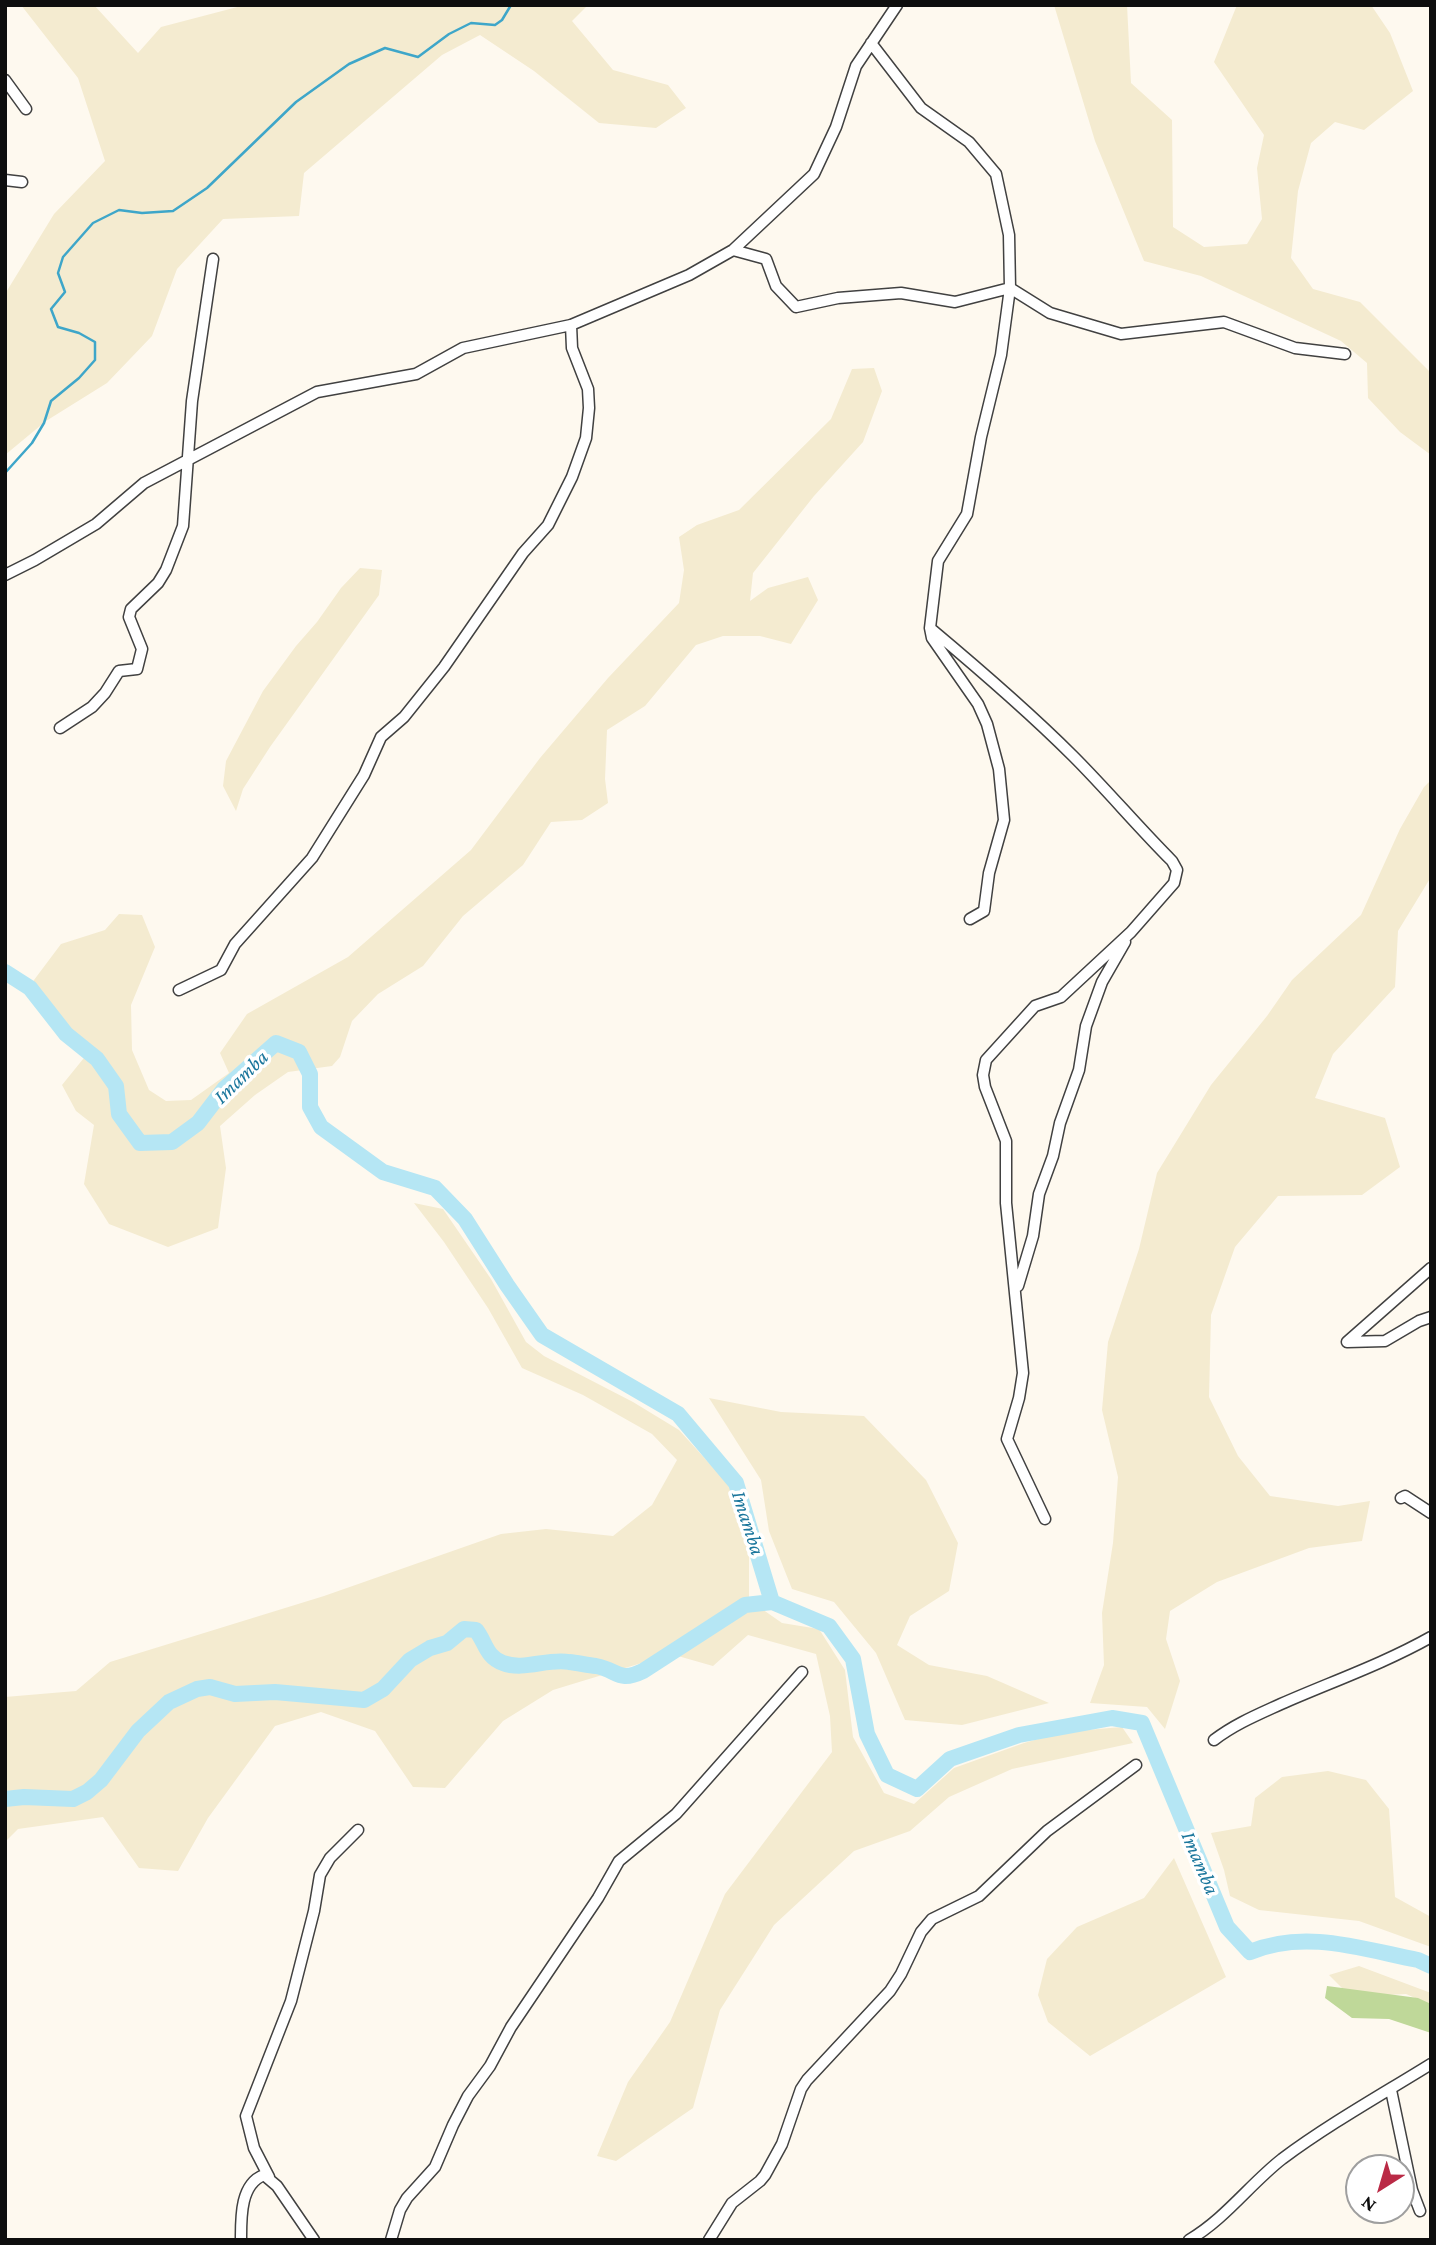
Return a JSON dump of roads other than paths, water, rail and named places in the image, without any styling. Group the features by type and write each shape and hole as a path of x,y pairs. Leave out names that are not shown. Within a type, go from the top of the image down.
{"street":[{"path":"5,575 96,524 144,483 317,392 416,374 463,348 571,325 689,275 733,250 814,174 836,127 856,66 897,5"},
{"path":"871,43 921,108 969,142 996,174 1009,235 1010,288 1001,355 981,437 967,514 938,561 930,628 932,638 978,704 987,724 999,769 1004,820 989,873 984,911 970,919"},
{"path":"5,80 26,109"},
{"path":"5,180 22,182"},
{"path":"733,250 765,259 776,286 796,307 838,298 901,293 955,302 1010,288 1050,313 1121,334 1224,322 1295,348 1345,354"},
{"path":"60,728 92,707 119,671 137,668 142,649 129,617 131,609 159,583 183,526 192,401 213,259"},
{"path":"179,990 221,971 235,944 312,858 364,775 381,737 412,707 523,553 548,526 572,477 586,438 588,389 572,348 571,325"},
{"path":"930,628 1001,687 1072,755 1172,861 1177,870 1174,883 1131,932 1061,998 1035,1006 986,1060 983,1075 985,1087 1006,1141 1006,1203 1023,1373 1007,1439 1045,1519"},
{"path":"1016,1290 1033,1236 1039,1194 1079,1070 1086,1026 1102,982 1131,932"},
{"path":"1431,1268 1347,1342 1385,1341 1431,1317"},
{"path":"1401,1498 1405,1496 1431,1513"},
{"path":"1214,1740 1233,1726 1334,1680 1380,1663 1431,1637"},
{"path":"391,2240 400,2210 407,2198 435,2167 468,2096 598,1898 619,1861 676,1814 802,1672"},
{"path":"709,2240 732,2203 765,2175 782,2144 801,2089 807,2080 890,1991 927,1924 939,1914 979,1896 1047,1831 1136,1765"},
{"path":"314,2240 269,2177 254,2148 246,2116 291,2001 314,1911 320,1875 330,1858 358,1830"},
{"path":"1189,2240 1216,2221 1262,2176 1314,2136 1431,2064"},
{"path":"1391,2090 1412,2190 1420,2211"},
{"path":"241,2240 247,2189 260,2177 269,2177"}],"waterway":[{"path":"5,473 32,443 44,423 51,401 79,378 95,360 95,342 79,333 58,327 51,309 65,292 58,273 63,257 93,223 119,210 142,213 173,211 207,188 296,102 349,64 385,48 418,57 449,34 471,23 495,25 502,20 511,5"},
{"name":"Imamba","path":"5,972 30,988 66,1034 97,1059 116,1086 119,1114 140,1143 172,1142 198,1123 224,1089 276,1043 299,1052 310,1074 310,1107 321,1127 383,1172 435,1188 465,1219 542,1335 678,1414 736,1483 772,1602 829,1626 853,1659 867,1734 887,1775 917,1789 950,1759 1019,1735 1112,1718 1142,1723 1227,1927 1250,1952 1292,1942 1334,1943 1418,1960 1431,1966"},
{"path":"5,1799 73,1799 87,1792 101,1780 138,1731 169,1702 197,1689 210,1687 235,1694 275,1692 364,1700 383,1689 410,1660 430,1648 447,1643 464,1629 476,1630 490,1653 503,1663 519,1666 561,1661 596,1666 628,1676 643,1671 745,1605 772,1602"}]}
